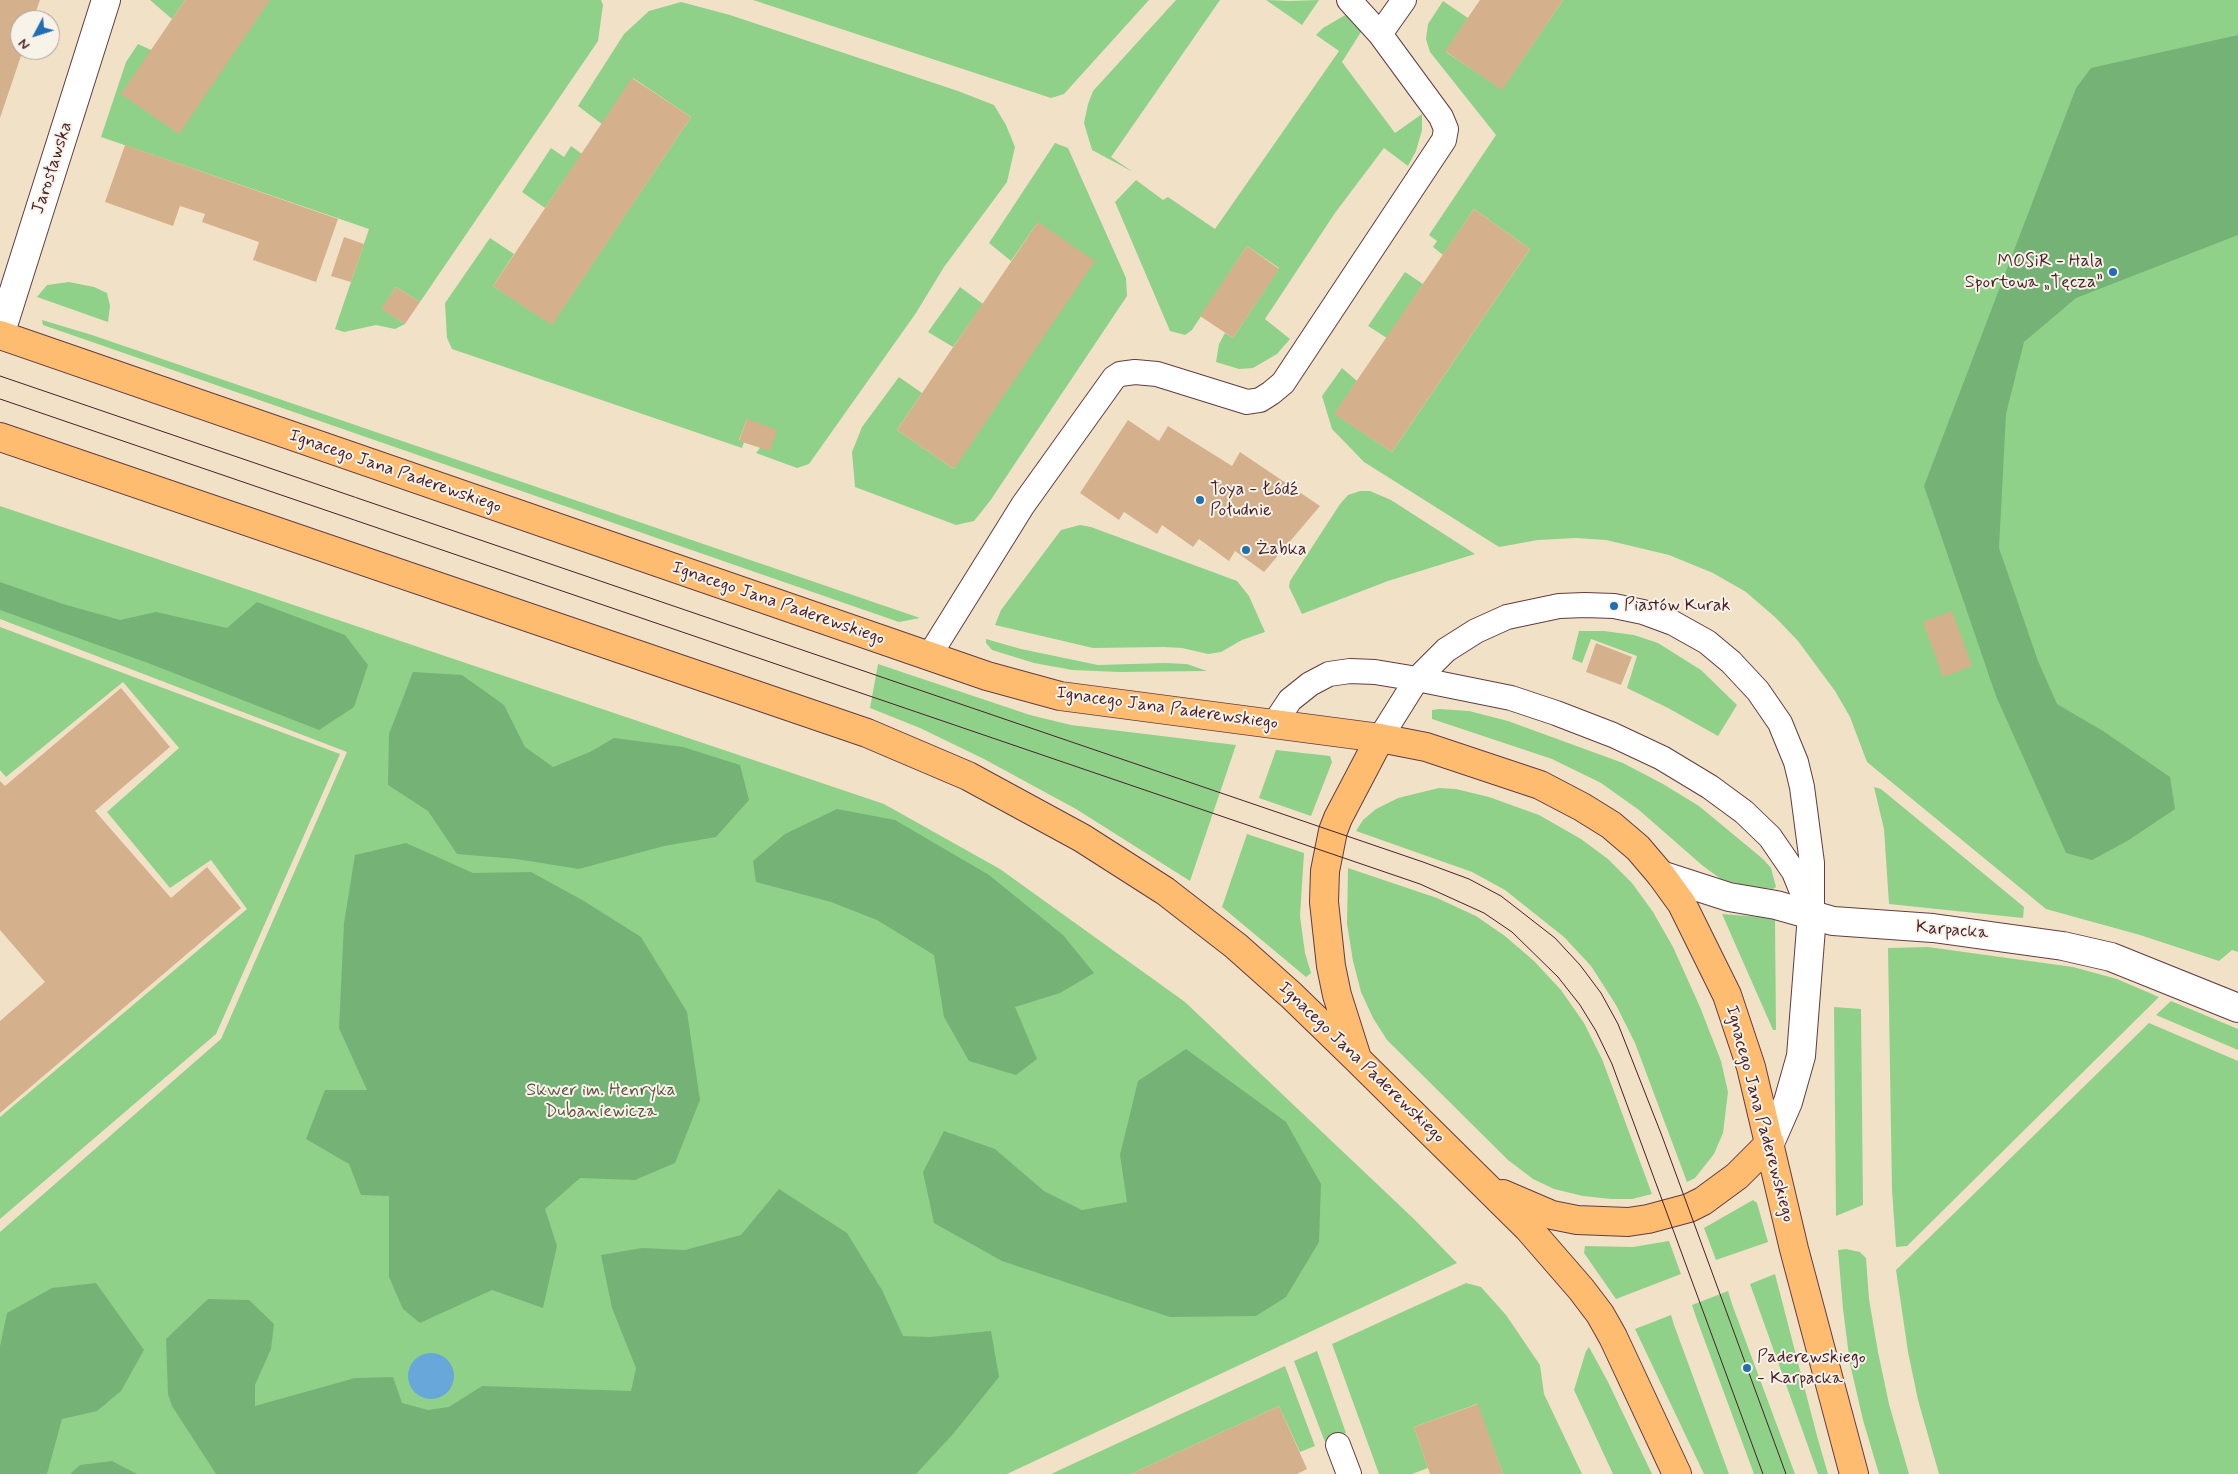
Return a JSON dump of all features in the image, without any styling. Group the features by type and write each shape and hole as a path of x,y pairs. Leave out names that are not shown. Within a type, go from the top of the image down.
{"main road":[{"name":"Ignacego Jana Paderewskiego","path":"0,335 987,676 1060,696 1132,707 1380,738 1426,747 1465,758 1540,785 1582,806 1611,825 1638,848 1661,875 1682,904 1727,995 1750,1068 1770,1143 1794,1249 1854,1474"},
{"name":"Ignacego Jana Paderewskiego","path":"0,437 852,728 968,776 1041,813 1165,891 1236,946 1357,1058 1488,1186 1559,1263 1600,1314 1613,1337 1678,1474"},
{"path":"1357,1058 1337,995 1331,966 1324,902 1325,871 1333,831 1338,818 1380,738"},
{"path":"1488,1186 1528,1206 1552,1214 1577,1220 1628,1222 1667,1214 1703,1201 1737,1176 1770,1143"}],"street":[{"name":"Jarosławska","path":"0,335 106,0"},
{"name":"Karpacka","path":"1661,875 1729,897 1776,904 1812,915 1858,924 1934,928 2062,946 2111,957 2238,1008"},
{"path":"1770,1143 1788,1102 1801,1056 1812,915"}],"lane":[{"path":"929,656 1023,504 1120,374 1135,372 1157,374 1248,402 1260,400 1283,383 1444,140 1446,129 1441,117 1380,34 1349,0"},
{"path":"1380,34 1404,0"},
{"path":"1380,738 1417,679 1446,650 1476,631 1507,617 1559,606 1614,606 1643,612 1673,623 1707,642 1731,662 1758,691 1780,723 1796,762 1802,787 1812,863 1812,915"},
{"path":"1274,724 1290,700 1310,684 1329,674 1350,671 1375,672 1417,679 1511,698 1556,713 1613,735 1678,768 1710,787 1744,812 1770,838 1794,872 1812,915"},
{"path":"1338,1445 1349,1474"}],"green space":[{"path":"150,0 185,0 172,19"},
{"path":"270,0 601,0 603,5 598,41 420,302 396,287 382,309 405,324 395,329 376,325 344,332 335,329 369,229 101,137 126,62 138,44 151,50"},
{"path":"753,0 1149,0 1064,94 1051,98"},
{"path":"1176,0 1220,0 1111,157 1133,172 1092,150 1084,123 1088,104 1093,91"},
{"path":"1266,0 1290,1 1319,0 1302,25"},
{"path":"1563,0 2238,0 2238,952 2232,950 2219,961 2140,935 2046,909 1867,762 1850,717 1835,691 1798,641 1776,618 1746,592 1713,573 1669,555 1606,540 1576,538 1538,540 1499,547 1364,462 1332,429 1322,396 1342,368 1357,381 1335,414 1392,452 1530,249 1474,209 1443,255 1433,247 1437,241 1429,235 1496,135 1430,52 1426,39 1428,24 1443,1 1468,18 1446,52 1502,89"},
{"path":"681,2 730,15 958,91 994,105 1006,125 1015,147 1007,182 944,267 916,313 809,464 797,468 756,453 760,448 747,419 739,440 744,442 742,448 452,349 447,338 445,303 490,238 514,254 493,286 552,324 691,117 633,78 602,124 578,106 624,34 649,11"},
{"path":"1347,14 1361,32 1342,62 1395,133 1422,114 1422,130 1416,151 1408,166 1384,148 1335,213 1265,319 1290,339 1277,354 1253,368 1239,369 1216,362 1219,344 1225,333 1233,338 1279,268 1247,246 1192,330 1185,335 1170,331 1115,202 1136,180 1163,200 1168,197 1215,229 1339,51 1316,35 1323,28"},
{"path":"2238,35 2238,235 2076,298 2024,342 2006,414 1999,548 2038,661 2057,704 2103,731 2170,777 2175,809 2129,840 2092,860 2066,853 1996,696 1924,486 2076,88 2091,68"},
{"path":"1055,143 1068,148 1126,278 1127,296 990,501 974,521 956,525 855,487 852,452 862,427 899,377 922,393 897,430 954,469 1038,222 1011,261 989,243"},
{"path":"571,146 582,154 545,208 522,192 551,148 564,157"},
{"path":"1405,272 1423,284 1387,338 1368,326"},
{"path":"69,282 94,287 107,293 110,306 108,322 37,297 47,285"},
{"path":"960,287 983,304 953,347 928,332"},
{"path":"42,320 92,335 920,618 899,622 43,325"},
{"path":"1360,491 1370,491 1391,500 1475,554 1388,581 1302,614 1289,587 1290,581 1340,504 1348,495"},
{"name":"Skwer im. Henryka Dubaniewicza","path":"0,506 884,804 1000,869 1185,1002 1415,1220 1457,1263 1007,1474 0,1474 0,1232 221,1039 347,752 0,619"},
{"path":"1080,525 1091,527 1237,581 1249,596 1265,632 1242,640 1221,652 1208,654 1182,648 1164,647 1093,648 995,625 1001,610 1061,530"},
{"path":"0,582 63,604 120,620 156,612 227,628 257,602 345,635 368,665 354,707 319,730 148,663 0,610"},
{"path":"0,627 340,754 216,1034 0,1219 0,1117 247,909 211,860 170,888 107,812 179,748 123,682 6,777 0,770"},
{"path":"1579,631 1604,631 1634,635 1658,643 1701,670 1737,705 1718,736 1627,688 1637,656 1591,639 1582,663 1572,659"},
{"path":"986,639 1021,649 1098,665 1187,664 1207,671 1119,672 1072,670 1034,663 992,650 986,643"},
{"path":"878,664 1030,715 1071,725 1236,745 1190,881 1076,809 984,759 920,728 870,708"},
{"path":"413,672 462,675 504,705 525,747 553,767 590,752 614,738 683,747 740,765 749,800 716,837 664,846 579,869 516,859 457,854 428,811 388,785 389,734"},
{"path":"1432,710 1469,711 1508,721 1623,763 1663,784 1699,806 1763,859 1771,868 1776,887 1773,889 1749,887 1721,879 1703,866 1639,810 1601,783 1552,759 1432,719"},
{"path":"1276,750 1330,756 1332,762 1311,816 1259,798"},
{"path":"1874,787 1881,789 2024,907 2023,918 1889,904 1884,829"},
{"path":"1439,788 1456,789 1489,797 1539,815 1581,839 1608,859 1632,883 1653,912 1673,947 1700,1007 1721,1061 1728,1092 1723,1133 1714,1154 1695,1178 1687,1182 1635,1043 1616,1005 1591,966 1564,937 1505,890 1472,872 1356,831 1363,820 1376,809 1398,798"},
{"path":"837,809 895,820 989,875 1063,935 1094,973 1060,993 1015,1007 1037,1059 1016,1075 969,1061 944,1017 934,955 877,920 831,902 756,882 753,861 785,834"},
{"path":"1247,834 1304,853 1300,916 1305,953 1311,973 1306,977 1222,907"},
{"path":"406,843 473,873 531,872 584,901 641,937 687,1012 700,1100 675,1163 635,1180 580,1178 545,1209 557,1246 543,1308 492,1290 420,1323 403,1309 389,1277 389,1196 361,1195 349,1164 306,1139 325,1090 367,1090 339,1028 344,923 355,855"},
{"path":"1348,868 1437,898 1476,916 1505,936 1534,961 1561,990 1584,1023 1602,1059 1652,1194 1632,1199 1583,1196 1554,1189 1533,1179 1508,1160 1387,1040 1373,1018 1361,992 1353,961 1347,924"},
{"path":"1722,914 1775,918 1776,1030 1773,1030"},
{"path":"1928,947 2073,967 2117,979 2159,997 1907,1246 1896,1247 1892,1190 1888,948"},
{"path":"2171,1001 2238,1029 2238,1050 2156,1015"},
{"path":"1834,1007 1861,1009 1863,1205 1836,1216"},
{"path":"2149,1023 2238,1061 2238,1474 1939,1474 1918,1400 1908,1352 1896,1270"},
{"path":"1186,1049 1286,1122 1321,1184 1319,1242 1286,1297 1256,1316 1170,1317 1002,1261 934,1223 923,1172 944,1131 995,1149 1044,1191 1082,1210 1127,1202 1120,1155 1138,1081"},
{"path":"779,1189 847,1233 882,1290 903,1336 930,1337 991,1331 999,1377 953,1434 916,1474 216,1474 172,1406 168,1394 166,1339 208,1299 249,1300 274,1324 271,1349 255,1385 255,1406 355,1378 393,1377 402,1403 428,1410 449,1407 482,1386 631,1391 636,1368 612,1308 601,1255 642,1248 685,1250 741,1235"},
{"path":"1753,1200 1757,1203 1768,1242 1716,1260 1704,1228"},
{"path":"1669,1241 1681,1274 1616,1299 1584,1253 1585,1246 1633,1247"},
{"path":"1846,1249 1860,1252 1866,1258 1869,1299 1878,1352 1889,1404 1909,1474 1879,1474 1863,1420 1850,1364 1843,1309 1838,1250"},
{"path":"1775,1274 1828,1474 1818,1474 1750,1284"},
{"path":"96,1283 144,1350 121,1391 97,1411 62,1419 47,1474 0,1474 0,1346 7,1313 52,1288"},
{"path":"1466,1283 1481,1287 1506,1315 1540,1365 1544,1394 1582,1474 1503,1474 1477,1404 1414,1427 1428,1468 1412,1474 1379,1474 1332,1344"},
{"path":"1728,1291 1795,1474 1754,1474 1696,1317 1692,1305"},
{"path":"1671,1315 1729,1474 1704,1474 1635,1329"},
{"path":"1589,1347 1652,1474 1613,1474 1574,1390 1586,1351"},
{"path":"1317,1351 1346,1433 1325,1442 1294,1361"},
{"path":"1285,1366 1315,1446 1300,1452 1279,1406 1131,1474 1051,1474"},
{"path":"112,1461 137,1474 70,1474 80,1465"}],"water":[{"path":"436,1353 448,1359 453,1367 453,1385 448,1393 440,1398 426,1399 414,1393 409,1385 408,1371 414,1359 422,1354"}],"building":[{"path":"0,0 40,0 36,10 10,10 10,60 20,60 0,118"},
{"path":"185,0 270,0 179,134 121,94"},
{"path":"1480,0 1563,0 1502,90 1445,51"},
{"path":"632,78 691,117 552,325 493,286"},
{"path":"125,145 338,219 316,282 253,260 259,242 202,222 205,214 180,206 173,226 105,202"},
{"path":"1474,209 1530,249 1392,452 1334,414"},
{"path":"1038,222 1095,261 954,469 897,430"},
{"path":"344,237 364,244 351,282 331,276"},
{"path":"1247,246 1279,269 1233,338 1200,316"},
{"path":"396,287 420,302 405,324 381,309"},
{"path":"747,419 777,430 770,451 739,441"},
{"name":"Toya - Łódź Południe","path":"1128,420 1159,441 1168,426 1232,466 1240,452 1320,506 1264,572 1235,551 1229,561 1199,539 1193,547 1162,525 1157,534 1124,512 1119,520 1080,493"},
{"path":"1952,611 1972,666 1943,677 1923,622"},
{"path":"1596,643 1632,657 1621,685 1586,672"},
{"path":"121,688 170,747 95,811 171,898 207,867 241,908 0,1113 0,1021 45,982 0,930 0,781 5,786"},
{"path":"1478,1404 1503,1474 1430,1474 1414,1427"},
{"path":"1279,1406 1307,1469 1297,1474 1131,1474"}],"tram line":[{"path":"0,376 1423,862 1469,879 1501,896 1555,938 1580,965 1601,993 1618,1024 1662,1136 1786,1474"},
{"path":"0,399 1420,884 1484,913 1512,932 1558,977 1580,1005 1596,1031 1612,1064 1763,1474"}],"place":[{"name":"MOSiR - Hala Sportowa „Tęcza”","path":"2113,272"},
{"name":"Toya - Łódź Południe","path":"1200,500"},
{"name":"Żabka","path":"1246,550"},
{"name":"Piastów Kurak","path":"1614,606"},
{"name":"Paderewskiego - Karpacka","path":"1747,1368"}]}
